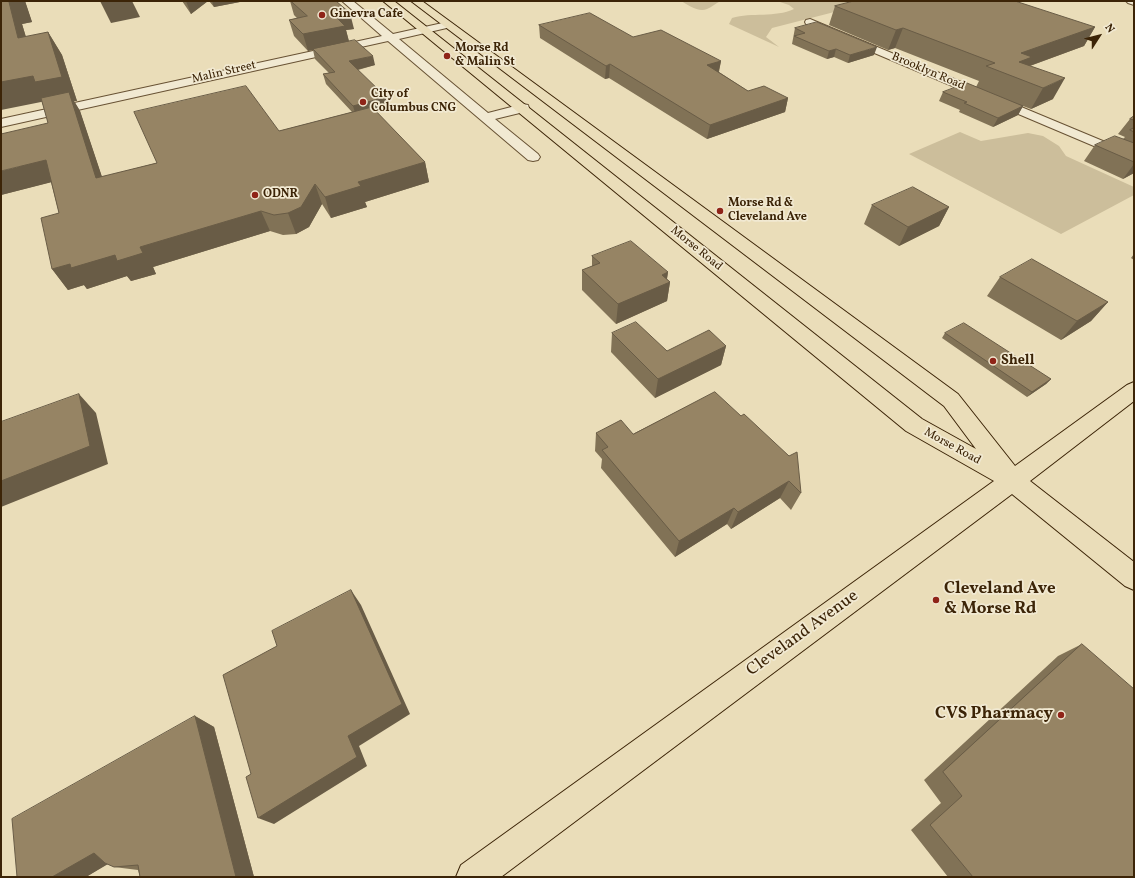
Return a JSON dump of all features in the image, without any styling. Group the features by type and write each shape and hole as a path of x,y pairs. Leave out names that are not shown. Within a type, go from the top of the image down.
{"main road":[{"name":"Morse Road","path":"388,1 523,108 914,425 1013,481 1134,578"},
{"name":"Morse Road","path":"416,1 951,400 1013,481"},
{"path":"467,63 499,77 535,98 551,101"},
{"path":"523,108 554,120 642,169"},
{"name":"Cleveland Avenue","path":"473,877 1013,481 1134,390"}],"street":[{"path":"347,1 533,157"},
{"name":"Brooklyn Road","path":"810,22 1134,159"},
{"name":"Malin Street","path":"1,123 448,25"},
{"path":"486,117 523,108"}],"shaded area":[{"path":"681,1 721,1 707,9 701,10"},
{"path":"777,1 846,1 862,7 846,9 772,28 766,37 779,47 729,24 732,18 740,16 787,12 794,9 789,5"},
{"path":"960,132 981,141 1028,133 1043,136 1059,146 1066,156 1134,187 1134,195 1061,234 909,154"}],"building":[{"path":"1,1 12,1 9,2 18,38 48,32 62,77 35,82 33,76 1,82"},
{"path":"291,1 336,1 350,13 335,16 345,26 303,34 289,20 307,16"},
{"path":"854,1 1015,1 1095,27 1021,53 1032,57 1019,62 1065,78 1043,88 986,66 995,63 903,28 896,30 835,6"},
{"path":"590,13 633,37 661,30 721,61 707,65 748,91 764,86 788,98 710,125 610,64 606,66 539,25"},
{"path":"817,22 877,47 850,55 836,49 829,51 794,36 805,33 795,28"},
{"path":"355,40 373,56 349,61 386,97 353,106 323,74 335,72 313,49"},
{"path":"967,83 1023,106 998,118 964,103 967,102 943,92"},
{"name":"ODNR","path":"246,86 279,131 372,107 425,162 358,182 361,186 325,197 315,184 301,207 288,213 274,215 261,211 140,247 143,253 117,261 115,255 71,268 70,264 52,269 41,218 59,213 46,160 1,171 1,134 48,123 41,98 69,92 96,178 157,163 134,112"},
{"path":"1115,136 1134,143 1134,162 1095,145"},
{"path":"913,187 949,207 908,227 872,205"},
{"path":"631,241 668,272 662,275 670,282 618,304 582,270 600,263 592,256"},
{"path":"1032,259 1108,302 1077,321 1000,277"},
{"path":"636,322 667,351 709,330 726,346 658,379 612,333"},
{"name":"Shell","path":"964,323 1051,379 1032,392 945,333"},
{"path":"715,392 741,416 744,414 789,456 797,452 801,493 789,481 738,512 734,508 679,541 602,450 608,447 596,433 621,420 633,434"},
{"path":"79,394 90,446 1,481 1,422"},
{"path":"351,590 402,704 348,736 357,757 258,818 246,777 251,774 223,675 277,646 272,631"},
{"path":"1082,644 1134,689 1134,877 973,877 930,825 962,796 943,772"},
{"path":"195,716 236,877 140,877 138,865 114,867 105,863 94,853 52,877 17,877 12,819"}],"place":[{"name":"Ginevra Cafe","path":"322,15"},
{"name":"Morse Rd & Malin St","path":"447,56"},
{"name":"City of Columbus CNG","path":"363,102"},
{"name":"ODNR","path":"255,195"},
{"name":"Morse Rd & Cleveland Ave","path":"720,211"},
{"name":"Shell","path":"993,361"},
{"name":"Cleveland Ave & Morse Rd","path":"936,600"},
{"name":"CVS Pharmacy","path":"1061,715"}]}
